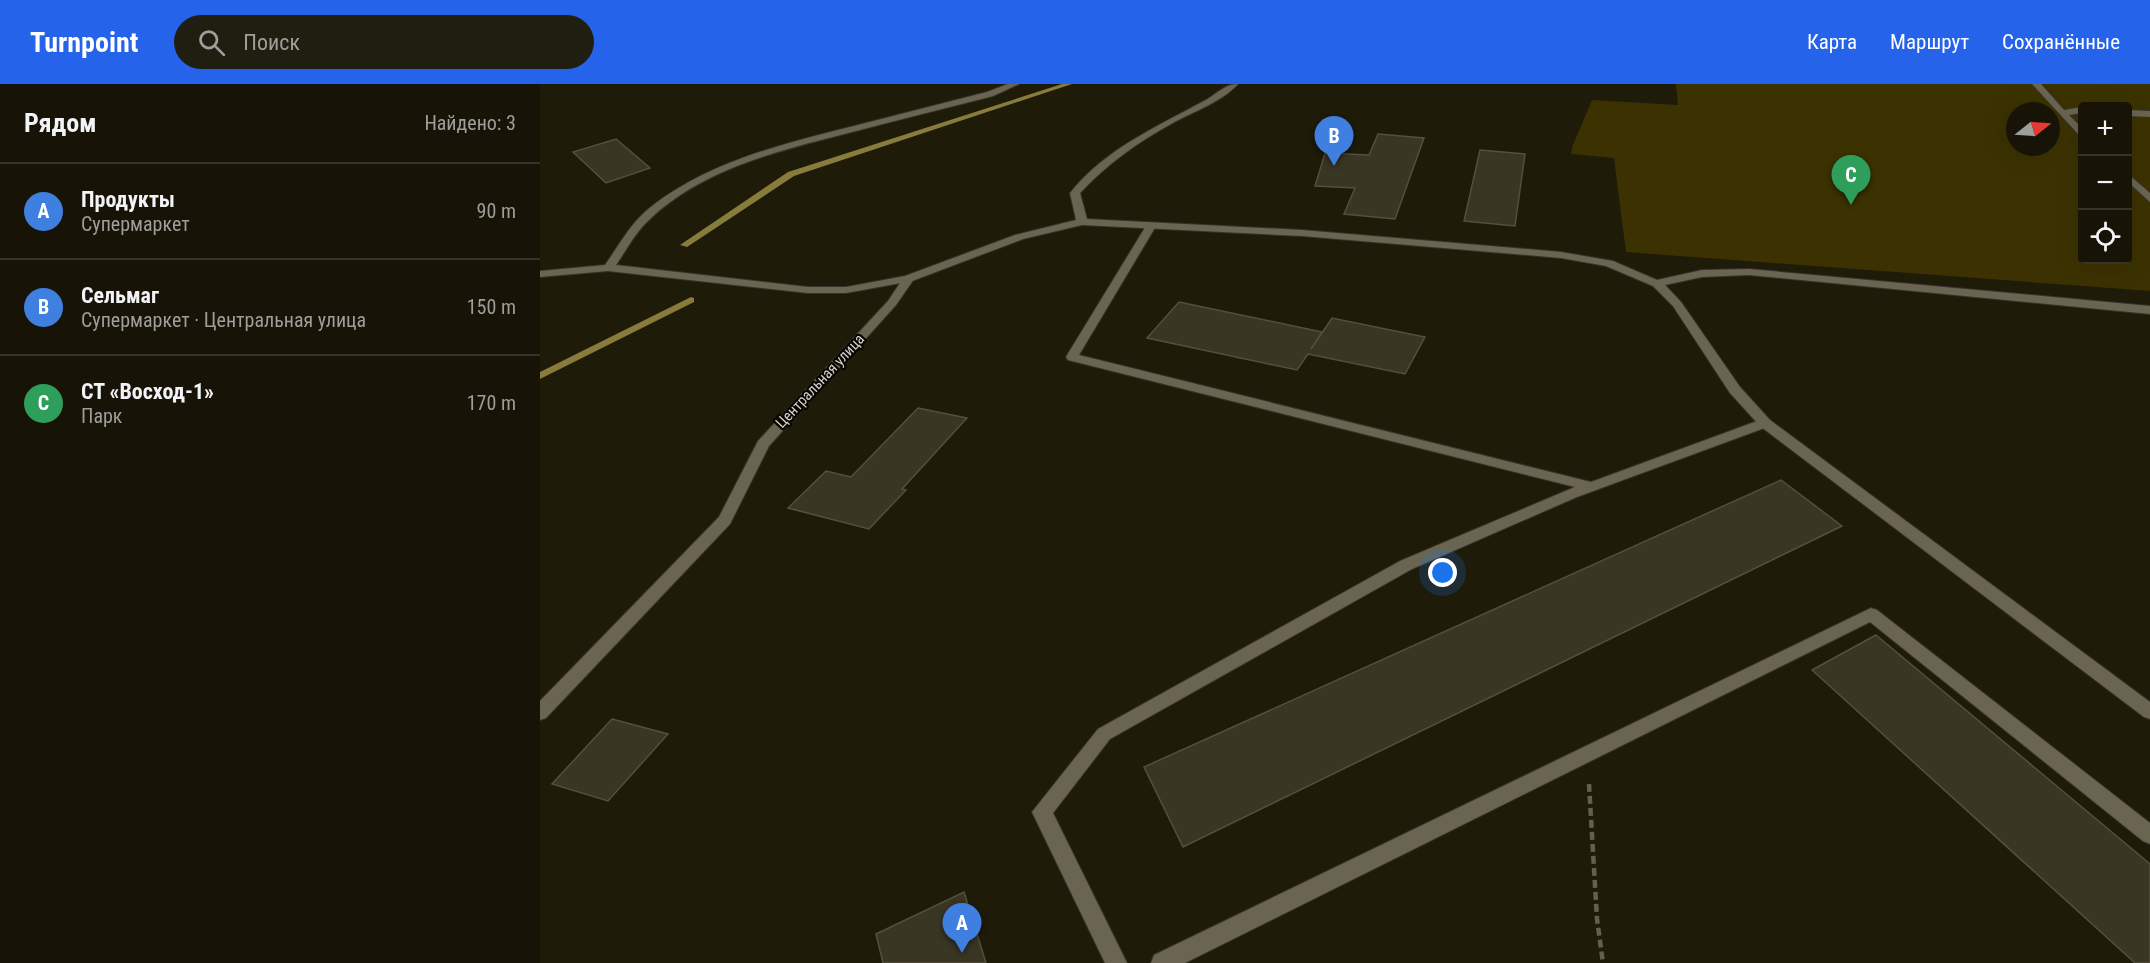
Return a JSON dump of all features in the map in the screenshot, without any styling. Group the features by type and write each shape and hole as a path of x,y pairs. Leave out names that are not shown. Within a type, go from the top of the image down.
{"street":[{"path":"608,268 647,215 672,196 708,175 809,141 990,93 1015,84"},
{"path":"1082,222 1075,193 1090,175 1167,123 1218,99 1234,84"},
{"path":"2037,84 2078,129"},
{"path":"2062,113 2078,111"},
{"path":"2132,113 2150,114"},
{"path":"2132,182 2150,199"},
{"path":"540,274 608,268 808,290 867,288 908,279 1019,237 1082,222 1302,233 1561,255 1609,263 1657,284 1677,304 1735,390 1765,423 2150,712"},
{"path":"1151,226 1072,357 1593,487"},
{"path":"1657,284 1680,275 1704,272 1749,272 2150,310"},
{"name":"Центральная улица","path":"540,714 725,520 763,444 892,303 908,279"},
{"path":"1116,963 1042,812 1104,734 1406,565 1593,487 1765,423"},
{"path":"1162,963 1871,614 2150,835"}],"path":[{"path":"1588,753 1597,919 1603,963"}],"shaded area":[{"path":"1676,84 2150,84 2150,291 1626,252 1614,158 1571,154 1592,100 1678,105"}],"building":[{"path":"1378,134 1424,138 1395,219 1344,214 1355,188 1315,186 1325,153 1369,155"},
{"path":"616,139 650,168 606,183 573,152"},
{"path":"1480,150 1525,154 1515,226 1464,221"},
{"path":"1179,302 1322,332 1311,349 1332,318 1425,337 1405,374 1308,354 1297,370 1147,338"},
{"path":"918,408 967,418 902,489 906,490 869,529 788,508 826,471 851,477"},
{"path":"1781,480 1842,526 1183,847 1144,767"},
{"path":"1876,635 2150,864 2150,963 2135,963 1812,670"},
{"path":"612,719 668,734 608,801 552,784"},
{"path":"964,892 986,963 883,963 876,934"}],"waterway":[{"path":"684,245 791,174 1069,84"},
{"path":"540,376 691,300"}],"place":[{"name":"Сельмаг","path":"1334,166"},
{"name":"СТ «Восход-1»","path":"1851,205"},
{"name":"Продукты","path":"962,953"}]}
